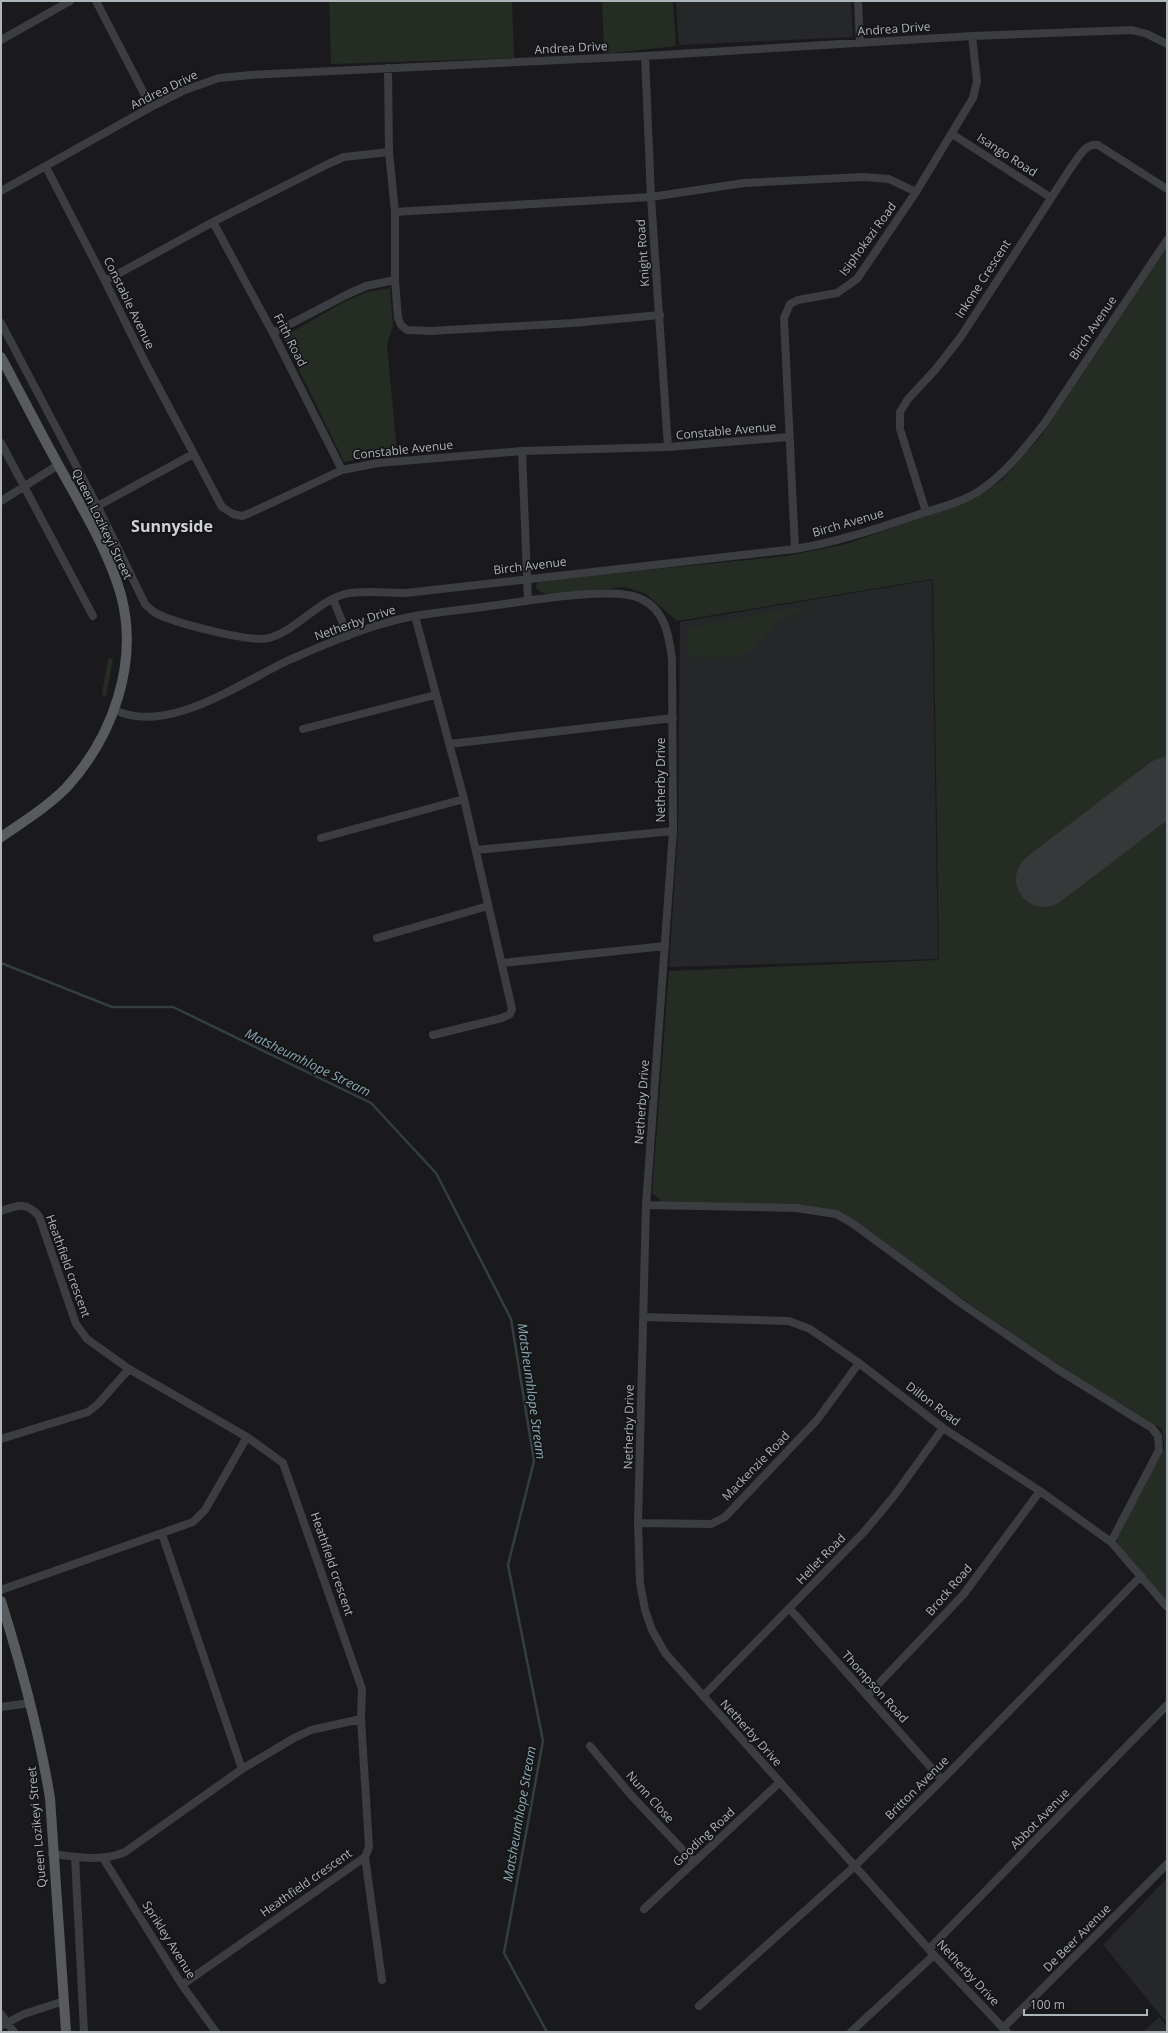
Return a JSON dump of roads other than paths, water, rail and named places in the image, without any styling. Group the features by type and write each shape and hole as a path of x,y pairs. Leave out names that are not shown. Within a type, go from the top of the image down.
{"main road":[{"name":"Queen Lozikeyi Street","path":"1,357 85,513 115,576 124,614 126,646 124,674 115,710 99,743 66,788 44,807 1,837"},
{"name":"Queen Lozikeyi Street","path":"1,1601 30,1703 44,1760 50,1798 52,1854 66,2032"}],"street":[{"path":"1,40 70,1"},
{"path":"96,1 151,107"},
{"path":"858,1 860,43"},
{"name":"Andrea Drive","path":"1,191 151,107 186,90 219,78 251,75 645,56 972,36 1132,30 1146,34 1167,44"},
{"name":"Isiphokazi Road","path":"794,549 784,318 786,311 790,304 798,300 837,293 857,279 878,249 952,134 976,90 972,36"},
{"name":"Knight Road","path":"645,56 651,197 668,447"},
{"path":"388,68 389,152 395,212 394,280 398,318 401,325 407,330 414,331 535,326 660,315"},
{"name":"Isango Road","path":"952,134 1050,198"},
{"name":"Inkone Crescent","path":"926,512 900,429 900,412 908,399 939,365 960,338 1050,198 1082,153 1087,147 1093,144 1098,145 1167,189"},
{"path":"105,281 213,222 304,175 344,157 389,152"},
{"name":"Constable Avenue","path":"46,167 192,454 222,507 227,512 242,516 268,506 342,470 378,463 522,451 668,447 789,438"},
{"path":"395,212 651,197 744,183 863,177 888,179 916,192"},
{"name":"Frith Road","path":"213,222 273,333 342,470"},
{"name":"Birch Avenue","path":"1,323 98,507 145,604 154,612 168,618 237,638 253,640 269,638 286,629 320,605 345,594 360,592 406,593 794,549 826,544 926,512 978,492 998,476 1025,449 1044,424 1167,240"},
{"path":"273,333 366,286 394,280"},
{"path":"1,443 93,616"},
{"path":"522,451 528,601"},
{"path":"85,513 192,454"},
{"path":"1,501 24,485 58,465"},
{"name":"Netherby Drive","path":"115,710 126,715 139,716 160,715 184,711 212,699 289,660 381,624 415,616 528,601 594,594 617,594 634,596 650,604 662,619 669,637 672,659 673,831 646,1205 638,1523 640,1583 646,1610 652,1630 665,1653 932,1952 1005,2030"},
{"path":"333,599 348,636"},
{"path":"415,616 464,799 512,1012 502,1018 433,1035"},
{"path":"303,729 435,695"},
{"path":"449,744 673,718"},
{"path":"321,838 464,799"},
{"path":"476,850 673,831"},
{"path":"377,938 488,906"},
{"path":"502,963 665,946"},
{"name":"Heathfield crescent","path":"1,1211 24,1205 30,1207 39,1216 76,1324 86,1339 129,1369 248,1437 283,1463 288,1473 362,1689 361,1719 369,1847 364,1857 182,1985"},
{"path":"646,1205 796,1208 836,1214 852,1223 962,1304 1057,1369 1152,1428 1158,1436 1158,1450 1111,1542"},
{"name":"Dillon Road","path":"643,1317 795,1322 810,1329 859,1363 943,1428 1040,1491 1111,1542 1167,1607"},
{"name":"Mackenzie Road","path":"638,1523 711,1524 725,1517 816,1420 859,1363"},
{"path":"1,1439 88,1412 98,1404 129,1369"},
{"name":"Hellet Road","path":"703,1696 864,1532 889,1502 943,1428"},
{"path":"1,1590 193,1522 199,1517 248,1437"},
{"name":"Brock Road","path":"867,1696 963,1595 1040,1491"},
{"path":"162,1534 242,1769"},
{"name":"Britton Avenue","path":"699,2006 855,1866 942,1780 1141,1576"},
{"name":"Thompson Road","path":"790,1609 942,1780"},
{"path":"1,1707 30,1703"},
{"name":"Abbot Avenue","path":"850,2032 932,1952 1167,1706"},
{"path":"52,1854 103,1858 113,1857 125,1852 242,1769 294,1738 311,1730 361,1719"},
{"name":"Nunn Close","path":"590,1746 630,1794 694,1862"},
{"name":"Gooding Road","path":"644,1909 780,1782"},
{"path":"75,1857 84,2032"},
{"path":"364,1857 382,1980"},
{"name":"Sprikley Avenue","path":"103,1858 182,1985 216,2032"},
{"name":"De Beer Avenue","path":"1005,2030 1167,1864"},
{"path":"4,2024 24,2014 64,2001"},
{"path":"1,2014 4,2024 14,2032"}],"waterway":[{"name":"Matsheumhlope Stream","path":"1,963 112,1007 173,1007 371,1103 436,1173 511,1319 534,1461 508,1565 543,1741 504,1953 547,2032"}],"district":[{"name":"Sunnyside","path":"172,526"}]}
